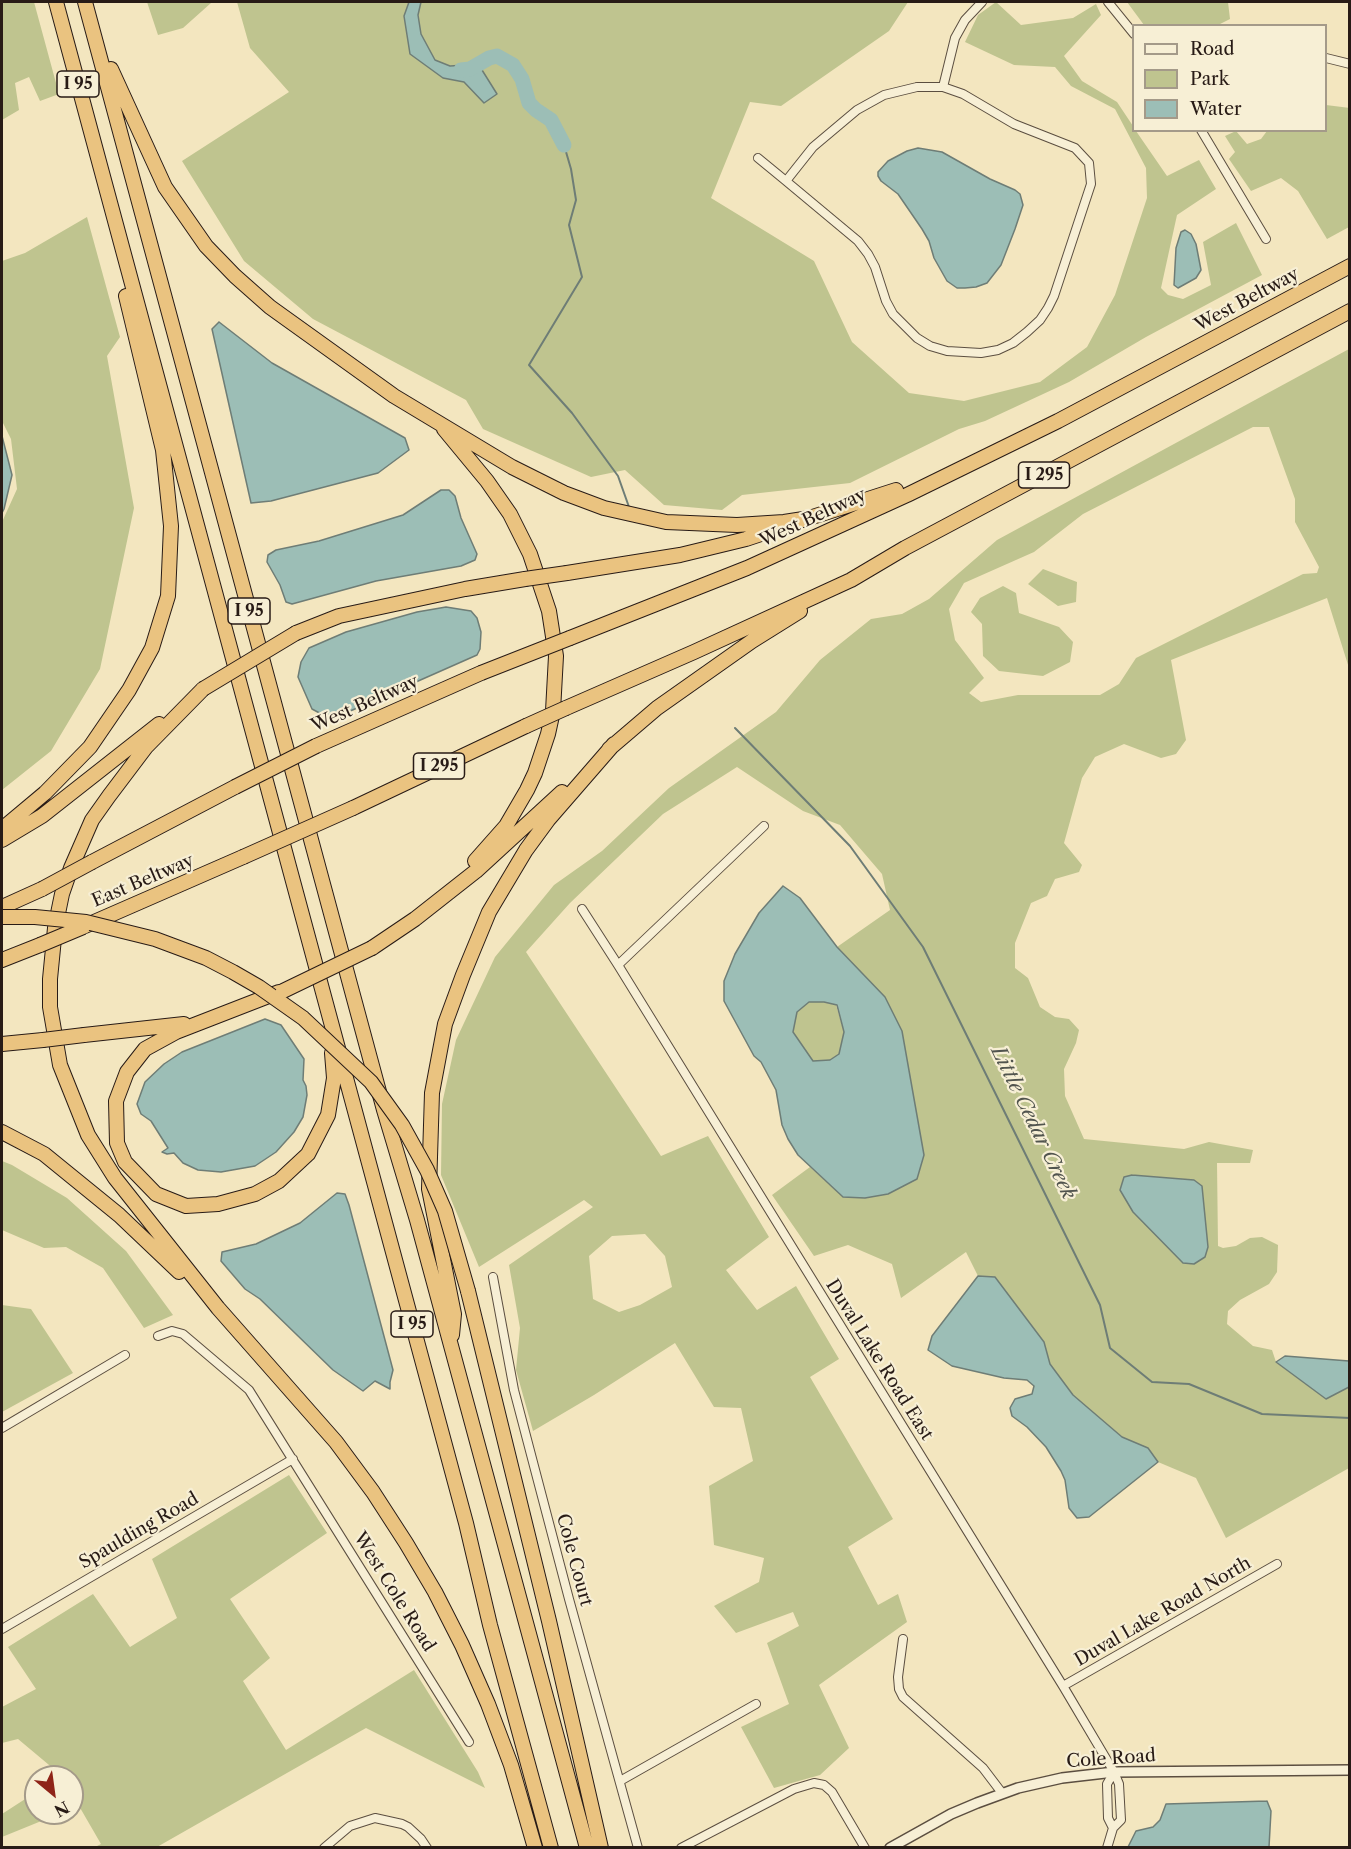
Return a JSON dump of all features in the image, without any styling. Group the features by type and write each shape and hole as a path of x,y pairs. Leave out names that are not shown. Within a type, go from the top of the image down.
{"highway":[{"name":"I 95","path":"56,2 466,1523 490,1625 551,1848"},
{"name":"I 95","path":"85,2 384,1110 451,1346 587,1848"},
{"path":"93,29 165,187 207,246 235,276 270,307 394,396 513,467 564,493 604,508 666,522 737,525 810,518"},
{"path":"2,829 45,793 90,747 129,690 152,648 168,596 171,526 163,450 102,193 103,177"},
{"name":"West Beltway","path":"276,767 316,746 481,673 747,568 907,495 1058,421 1350,266"},
{"name":"I 295","path":"850,580 905,548 1350,311"},
{"path":"415,919 486,850 506,826 527,790 548,734 553,711 556,656 549,611 530,554 510,514 487,481 436,420"},
{"path":"2,840 42,816 203,689 296,633 339,616 465,589 680,555 746,539 882,496 1058,421"},
{"path":"330,1024 334,1078 328,1115 308,1154 279,1181 255,1194 218,1204 186,1206 156,1194 125,1162 117,1143 116,1101 127,1072 145,1050 176,1032 283,991 372,948 415,919 476,871 614,744 657,708 752,642 850,580"},
{"name":"East Beltway","path":"2,960 83,927 354,808 526,726 850,580"},
{"path":"203,689 146,747 98,812 81,842 62,894 52,948 50,1007 60,1065 92,1143 115,1178 218,1308 336,1442 373,1492 418,1563 462,1645 488,1704 511,1765 535,1848"},
{"path":"451,1346 454,1314 429,1189 432,1093 446,1024 489,912 520,859 548,820 614,744"},
{"name":"East Beltway","path":"2,907 42,889 276,767"},
{"path":"2,917 34,917 86,922 126,930 206,958 233,972 303,1018 371,1082 402,1125 427,1170 445,1211 468,1291 549,1621 601,1848"},
{"path":"2,1044 204,1022"},
{"path":"2,1132 44,1154 119,1215 218,1308"}],"street":[{"path":"943,87 955,38 965,20 982,2"},
{"path":"1107,2 1132,32"},
{"path":"1327,58 1350,64"},
{"path":"758,158 816,207 848,231 868,254 893,314 917,338 930,346 947,351 981,353 998,350 1013,343 1040,320 1054,296 1091,184 1089,163 1076,148 1014,124 978,101 943,87 917,87 902,90 869,102 813,147 786,181"},
{"path":"1202,132 1266,239"},
{"path":"618,965 764,826"},
{"name":"Duval Lake Road East","path":"582,909 1064,1686 1114,1772 1119,1784 1120,1807"},
{"name":"Cole Court","path":"493,1277 514,1390 638,1848"},
{"name":"West Cole Road","path":"158,1336 172,1331 183,1334 249,1390 469,1742"},
{"path":"2,1428 125,1355"},
{"name":"Spaulding Road","path":"2,1629 293,1459"},
{"name":"Duval Lake Road North","path":"1064,1686 1277,1564"},
{"path":"903,1639 898,1677 899,1689 903,1697 947,1734 982,1768 1002,1793"},
{"path":"620,1782 756,1704"},
{"name":"Cole Road","path":"890,1848 951,1814 1002,1793 1062,1778 1114,1772 1350,1770"},
{"path":"1113,1828 1108,1818 1107,1784 1114,1772"},
{"path":"681,1848 794,1789 814,1783 824,1785 832,1792 864,1848"},
{"path":"1107,1848 1113,1828 1120,1820 1120,1807 1108,1808"},
{"path":"324,1848 350,1826 375,1818 408,1827 427,1848"}],"green space":[{"path":"2,2 34,2 59,94 40,101 29,77 15,83 19,110 2,120"},
{"path":"147,2 216,2 211,3 183,28 158,35"},
{"path":"237,2 409,2 404,17 443,78 464,82 466,65 450,66 435,60 421,34 418,15 421,2 908,2 889,31 781,106 750,102 711,198 814,261 852,342 909,393 964,401 1040,382 1087,347 1115,295 1147,198 1146,168 1115,109 1071,86 1055,67 1014,65 965,42 978,15 996,2 1021,25 1073,18 1096,4 1101,15 1064,56 1082,81 1117,102 1132,124 1132,132 1137,132 1167,176 1199,160 1216,189 1177,215 1161,288 1168,295 1183,299 1211,285 1203,242 1236,223 1262,275 1146,337 1069,382 985,421 959,429 850,483 742,495 722,510 664,505 625,470 591,477 483,429 466,400 313,319 244,261 182,161 289,92 250,48"},
{"path":"1127,2 1228,2 1230,19 1220,24 1143,24"},
{"path":"1327,105 1350,108 1349,227 1327,239 1298,191 1281,178 1251,191 1229,159 1235,152 1225,136 1237,132 1247,144 1261,139 1266,132 1327,132"},
{"path":"87,217 120,337 107,356 134,508 100,669 51,751 2,790 2,522 17,489 11,439 2,421 2,261 25,253"},
{"path":"1349,349 1349,668 1327,598 1171,660 1186,740 1176,754 1161,758 1124,744 1095,757 1082,778 1064,843 1082,865 1079,872 1055,879 1047,896 1031,903 1015,943 1015,968 1028,978 1040,1007 1055,1017 1069,1019 1079,1030 1076,1043 1064,1069 1065,1096 1084,1139 1184,1149 1209,1142 1253,1150 1250,1163 1217,1163 1218,1246 1223,1248 1236,1246 1250,1238 1262,1237 1278,1245 1277,1272 1269,1284 1240,1300 1228,1311 1227,1324 1253,1346 1272,1350 1276,1362 1326,1399 1349,1387 1349,1468 1226,1538 1196,1478 1158,1462 1148,1448 1122,1437 1073,1395 1050,1364 1044,1342 995,1277 978,1276 966,1252 901,1298 892,1264 848,1245 814,1256 772,1195 810,1167 843,1197 884,997 837,947 890,910 882,874 840,825 803,811 737,767 663,814 570,903 526,952 661,1156 708,1136 769,1237 726,1270 757,1310 796,1286 839,1359 810,1377 893,1519 848,1547 878,1605 898,1594 907,1622 819,1685 849,1748 820,1775 774,1788 741,1727 789,1704 767,1643 799,1626 793,1612 736,1633 714,1606 759,1582 764,1558 714,1545 709,1486 753,1461 741,1408 714,1407 675,1343 533,1431 516,1370 520,1328 509,1265 593,1207 584,1200 479,1267 441,1175 442,1104 456,1040 495,957 554,885 602,851 669,788 776,712 820,660 871,619 902,614 929,599 997,540","holes":["1253,427 1269,427 1295,499 1295,522 1319,567 1317,573 1303,574 1136,658 1119,684 1100,695 1018,695 981,702 969,693 984,678 955,640 949,609 964,583 1034,552 1083,514","1132,1175 1194,1180 1202,1186 1205,1257 1194,1264 1184,1263 1124,1177","645,1234 665,1256 672,1287 640,1305 619,1312 593,1299 589,1256 612,1236"]},
{"path":"1043,569 1077,582 1076,602 1058,606 1028,584"},
{"path":"1003,586 1016,593 1019,613 1059,627 1073,642 1070,662 1043,676 999,671 983,656 982,624 971,612 980,598"},
{"path":"809,1002 836,1005 844,1032 839,1054 830,1060 813,1061 793,1032 797,1012"},
{"path":"2,1161 67,1198 126,1251 173,1315 144,1328 103,1268 66,1247 44,1248 2,1230"},
{"path":"2,1305 31,1309 73,1373 2,1412"},
{"path":"289,1475 327,1533 230,1599 270,1658 243,1681 286,1750 414,1670 478,1772 485,1788 366,1728 157,1847 95,1847 101,1844 84,1815 84,1765 49,1765 18,1739 2,1743 2,1707 36,1689 8,1647 93,1594 130,1647 177,1618 152,1559"},
{"path":"24,1800 24,1825 32,1825 2,1837 2,1814"}],"water":[{"path":"409,2 421,2 418,15 421,34 435,60 450,66 477,62 497,94 484,103 464,82 443,78 410,54 404,16"},
{"path":"918,148 942,152 1020,194 1023,205 1015,229 1001,265 987,283 976,287 957,288 947,281 922,229 898,194 878,176 878,172 888,161"},
{"path":"1185,230 1191,234 1196,244 1201,270 1196,278 1178,288 1174,285 1176,248 1181,232"},
{"path":"219,322 272,363 405,438 409,450 378,473 271,501 251,503 212,329"},
{"path":"2,436 12,475 2,513"},
{"path":"441,490 449,490 455,496 461,518 477,554 475,560 461,566 376,581 292,604 286,602 280,585 267,562 268,555 276,550 319,541 403,515"},
{"path":"446,607 471,611 477,618 481,632 480,649 477,655 339,716 327,717 312,709 298,677 301,662 309,648 346,632 417,612"},
{"path":"783,886 800,898 837,947 885,997 902,1031 924,1155 917,1179 888,1194 865,1198 843,1197 798,1155 788,1139 782,1125 776,1090 761,1062 754,1056 724,1001 724,981 735,954 759,913","holes":["809,1002 837,1005 844,1032 839,1054 830,1060 813,1061 793,1032 797,1012"]},
{"path":"265,1019 281,1025 304,1059 303,1080 307,1095 303,1117 294,1132 276,1152 255,1166 221,1172 198,1170 183,1163 174,1153 162,1152 168,1148 151,1121 141,1114 137,1104 145,1082 164,1064 182,1052"},
{"path":"1132,1175 1194,1180 1202,1186 1208,1247 1205,1257 1194,1264 1183,1263 1133,1212 1120,1190 1124,1177"},
{"path":"337,1193 345,1194 349,1205 393,1370 390,1389 375,1381 363,1391 333,1370 260,1299 245,1289 221,1261 222,1252 256,1244 300,1223"},
{"path":"978,1276 995,1277 1044,1342 1050,1364 1073,1395 1122,1437 1148,1448 1158,1462 1089,1517 1077,1518 1069,1508 1065,1480 1061,1471 1046,1447 1027,1427 1012,1416 1010,1408 1015,1399 1032,1394 1034,1386 1027,1380 1004,1378 952,1366 928,1350 932,1336"},
{"path":"1285,1356 1349,1361 1349,1387 1326,1399 1276,1362"},
{"path":"1267,1801 1271,1811 1269,1847 1128,1847 1136,1831 1153,1827 1160,1820 1166,1804"}],"waterway":[{"name":"Little Cedar Creek","path":"461,70 470,69 497,56 513,65 522,79 529,103 551,120 564,145"},
{"name":"Little Cedar Creek","path":"564,145 576,200 569,225 582,277 529,365 572,413 618,476 629,507"},
{"name":"Little Cedar Creek","path":"735,728 850,846 923,947 1100,1305 1110,1348 1152,1382 1189,1384 1262,1414 1350,1418"}]}
